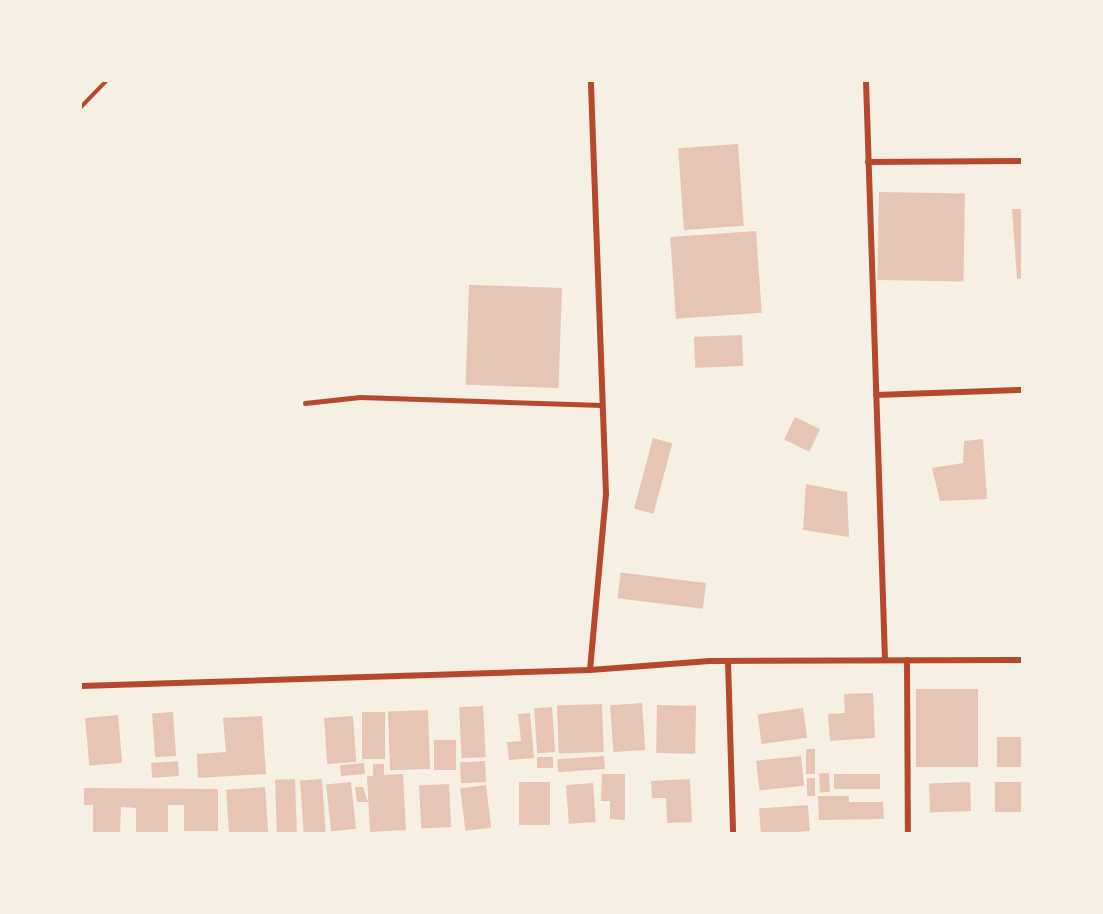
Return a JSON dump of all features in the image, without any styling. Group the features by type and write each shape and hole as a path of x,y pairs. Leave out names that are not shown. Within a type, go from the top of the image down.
{"street":[{"path":"590,670 606,494 591,81"},
{"path":"866,81 885,660"},
{"path":"868,162 1022,161"},
{"path":"876,395 1022,390"},
{"path":"907,660 908,833"},
{"path":"81,686 590,670 728,661 1022,660"},
{"path":"728,661 732,833"}],"lane":[{"path":"305,404 360,397 602,405"}],"path":[{"path":"81,107 106,81"}],"building":[{"path":"738,144 744,226 684,230 678,148"},
{"path":"879,192 965,194 963,281 877,280"},
{"path":"1012,209 1022,209 1022,278 1017,279"},
{"path":"756,231 762,313 676,319 670,237"},
{"path":"469,285 562,288 559,388 466,385"},
{"path":"742,335 743,366 695,368 694,337"},
{"path":"795,417 820,429 809,452 784,439"},
{"path":"653,438 672,443 653,514 634,509"},
{"path":"983,439 987,499 940,501 932,468 963,463 964,441"},
{"path":"806,484 847,492 849,537 803,530"},
{"path":"621,573 706,583 703,609 617,598"},
{"path":"916,689 978,689 978,767 916,767"},
{"path":"873,693 875,738 830,741 828,714 845,713 844,694"},
{"path":"642,703 645,750 613,752 610,705"},
{"path":"602,704 604,752 559,754 557,706"},
{"path":"657,705 696,706 695,754 656,753"},
{"path":"483,706 486,757 462,758 459,707"},
{"path":"552,707 555,752 537,753 534,708"},
{"path":"803,708 807,738 762,744 757,714"},
{"path":"428,710 430,769 390,770 388,711"},
{"path":"173,712 176,756 155,757 152,713"},
{"path":"362,712 385,712 385,759 362,759"},
{"path":"530,713 534,758 509,760 507,742 521,741 518,714"},
{"path":"118,715 122,763 89,766 85,718"},
{"path":"262,716 266,774 198,778 197,754 226,752 223,718"},
{"path":"353,716 356,762 327,764 324,718"},
{"path":"997,737 1022,737 1022,767 997,767"},
{"path":"434,740 456,740 456,770 434,770"},
{"path":"806,749 815,749 815,774 806,774"},
{"path":"604,756 605,769 558,772 557,759"},
{"path":"801,756 804,786 759,791 756,761"},
{"path":"537,757 553,757 553,768 537,768"},
{"path":"178,761 179,776 152,778 151,763"},
{"path":"485,761 486,782 461,783 460,762"},
{"path":"364,763 365,774 341,776 340,765"},
{"path":"373,764 384,764 384,775 403,774 406,830 370,832 367,776 373,776"},
{"path":"829,773 830,792 820,792 819,774"},
{"path":"602,774 625,774 625,820 610,819 610,801 601,801"},
{"path":"834,774 880,774 880,789 834,789"},
{"path":"807,778 815,778 815,796 807,796"},
{"path":"295,779 297,833 277,833 275,780"},
{"path":"322,779 326,833 304,833 300,781"},
{"path":"690,779 692,822 667,823 666,798 652,798 651,781"},
{"path":"351,782 356,829 331,831 326,785"},
{"path":"519,782 550,782 550,825 519,825"},
{"path":"970,782 971,811 930,812 929,783"},
{"path":"995,782 1022,782 1022,812 995,812"},
{"path":"593,783 596,822 569,824 566,785"},
{"path":"449,784 451,827 421,829 419,786"},
{"path":"486,785 491,828 465,831 460,788"},
{"path":"265,787 268,833 229,833 226,790"},
{"path":"355,787 363,787 368,802 357,802"},
{"path":"84,788 218,789 218,831 184,831 184,805 168,805 168,833 136,833 136,808 121,807 120,833 93,833 93,805 84,805"},
{"path":"818,796 849,796 849,802 883,802 884,819 819,820"},
{"path":"808,805 810,831 761,833 759,808"}]}
